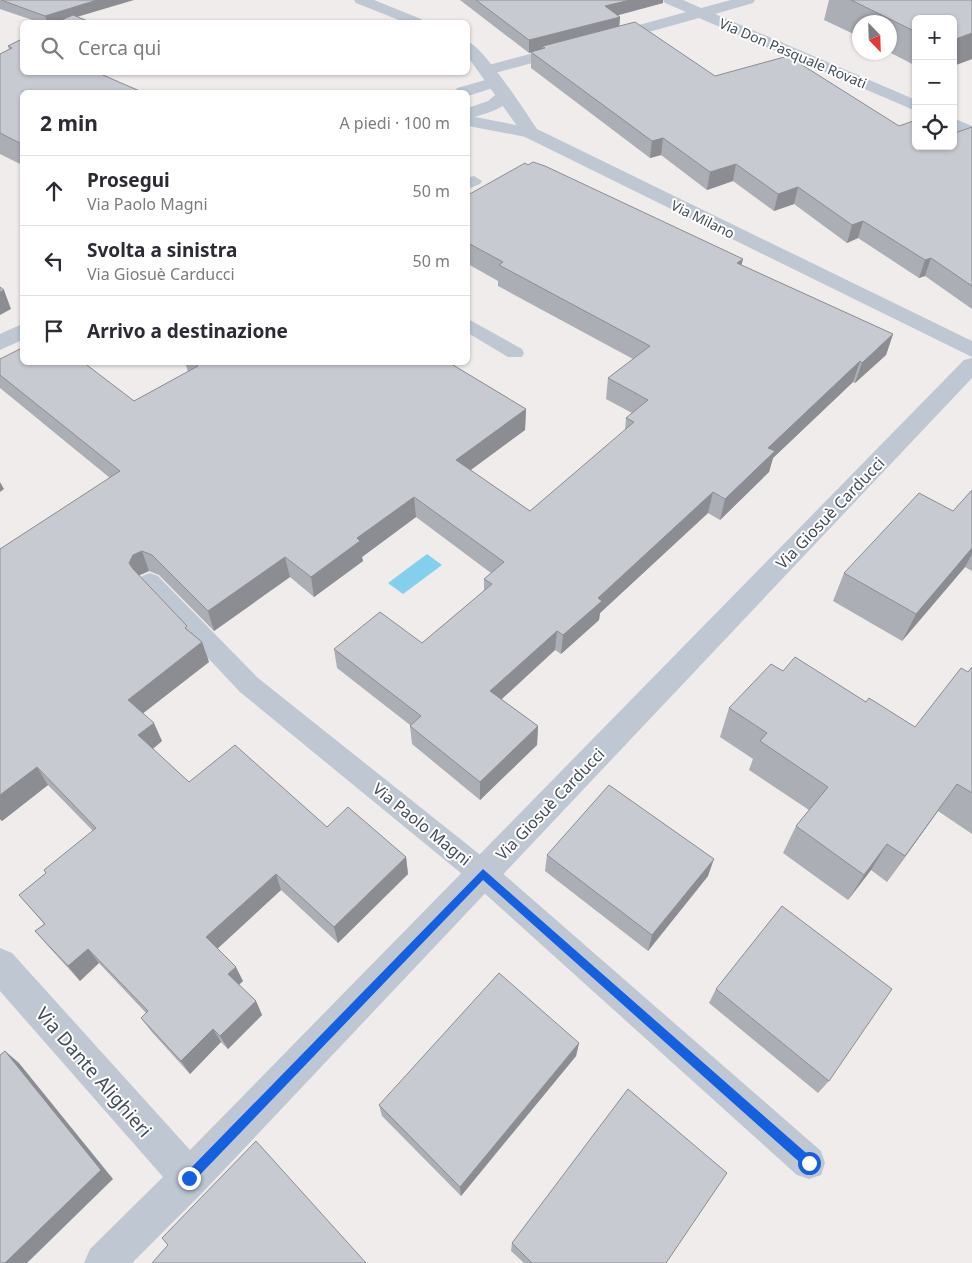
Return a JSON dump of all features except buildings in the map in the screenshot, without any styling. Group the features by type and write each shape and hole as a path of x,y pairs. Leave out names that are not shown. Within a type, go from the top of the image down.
{"street":[{"path":"361,0 411,20"},
{"name":"Via Don Pasquale Rovati","path":"670,0 914,105"},
{"path":"470,90 496,83 586,44 703,14 748,0"},
{"name":"Via Milano","path":"470,50 531,133 972,350"},
{"path":"470,113 494,105 496,83"},
{"path":"470,121 531,133"},
{"path":"957,124 972,133"},
{"path":"0,343 20,332"},
{"name":"Via Giosuè Carducci","path":"104,1263 189,1178 972,366"},
{"name":"Via Dante Alighieri","path":"0,965 189,1178"}],"lane":[{"path":"470,326 515,353"},
{"name":"Via Paolo Magni","path":"150,582 249,684 483,874 809,1163"}],"water":[{"path":"427,554 442,565 403,594 388,583"}],"route":[{"path":"189,1178 483,874 809,1163"}]}
